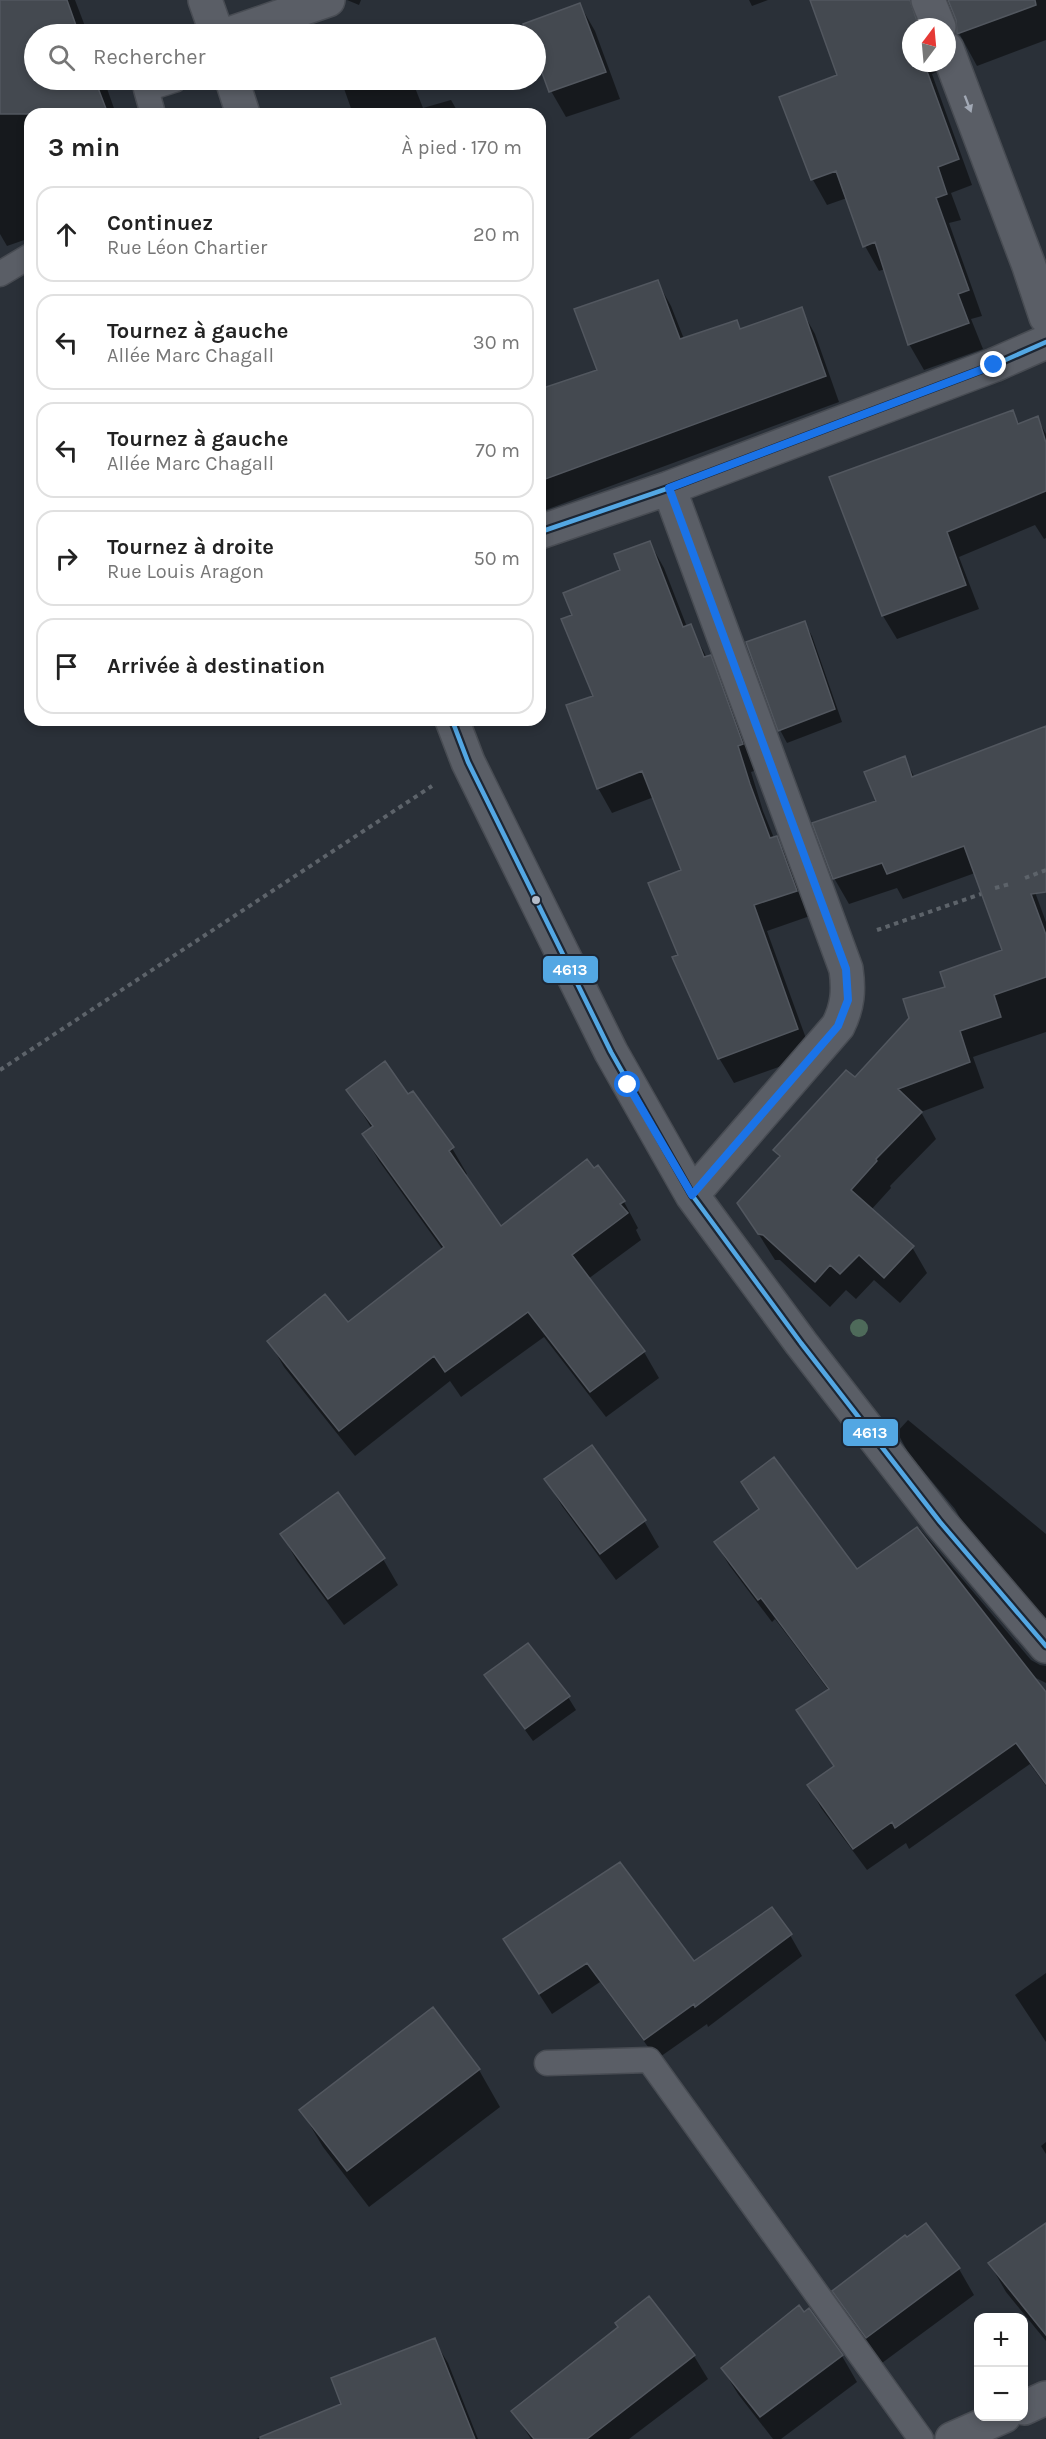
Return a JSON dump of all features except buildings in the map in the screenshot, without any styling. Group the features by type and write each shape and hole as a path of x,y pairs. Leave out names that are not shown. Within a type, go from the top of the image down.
{"street":[{"path":"205,0 213,24"},
{"path":"258,24 328,0"},
{"path":"928,0 935,18"},
{"path":"956,72 1046,317"},
{"path":"235,90 241,108"},
{"path":"546,530 669,488 994,365 1046,342"},
{"path":"669,488 837,944 846,969 848,984 848,1000 838,1026 692,1195"},
{"path":"454,726 468,762 611,1052 692,1195 801,1343 933,1512 1046,1646"},
{"path":"1028,2406 1046,2398"},
{"path":"952,2439 993,2421"}],"lane":[{"path":"146,90 151,108"},
{"path":"0,273 24,259"},
{"path":"547,2063 649,2060 921,2439"}],"path":[{"path":"0,1070 468,762"},
{"path":"1025,878 1046,870"},
{"path":"995,888 1010,884"},
{"path":"837,944 981,894"}],"transit line":[{"name":"4613","path":"546,530 669,488 994,365 1046,342"},
{"name":"4613","path":"454,726 468,762 611,1052 692,1195 801,1343 940,1522 1046,1646"}],"route":[{"path":"628,1085 692,1195 838,1026 848,1000 846,969 669,488 994,365"}]}
